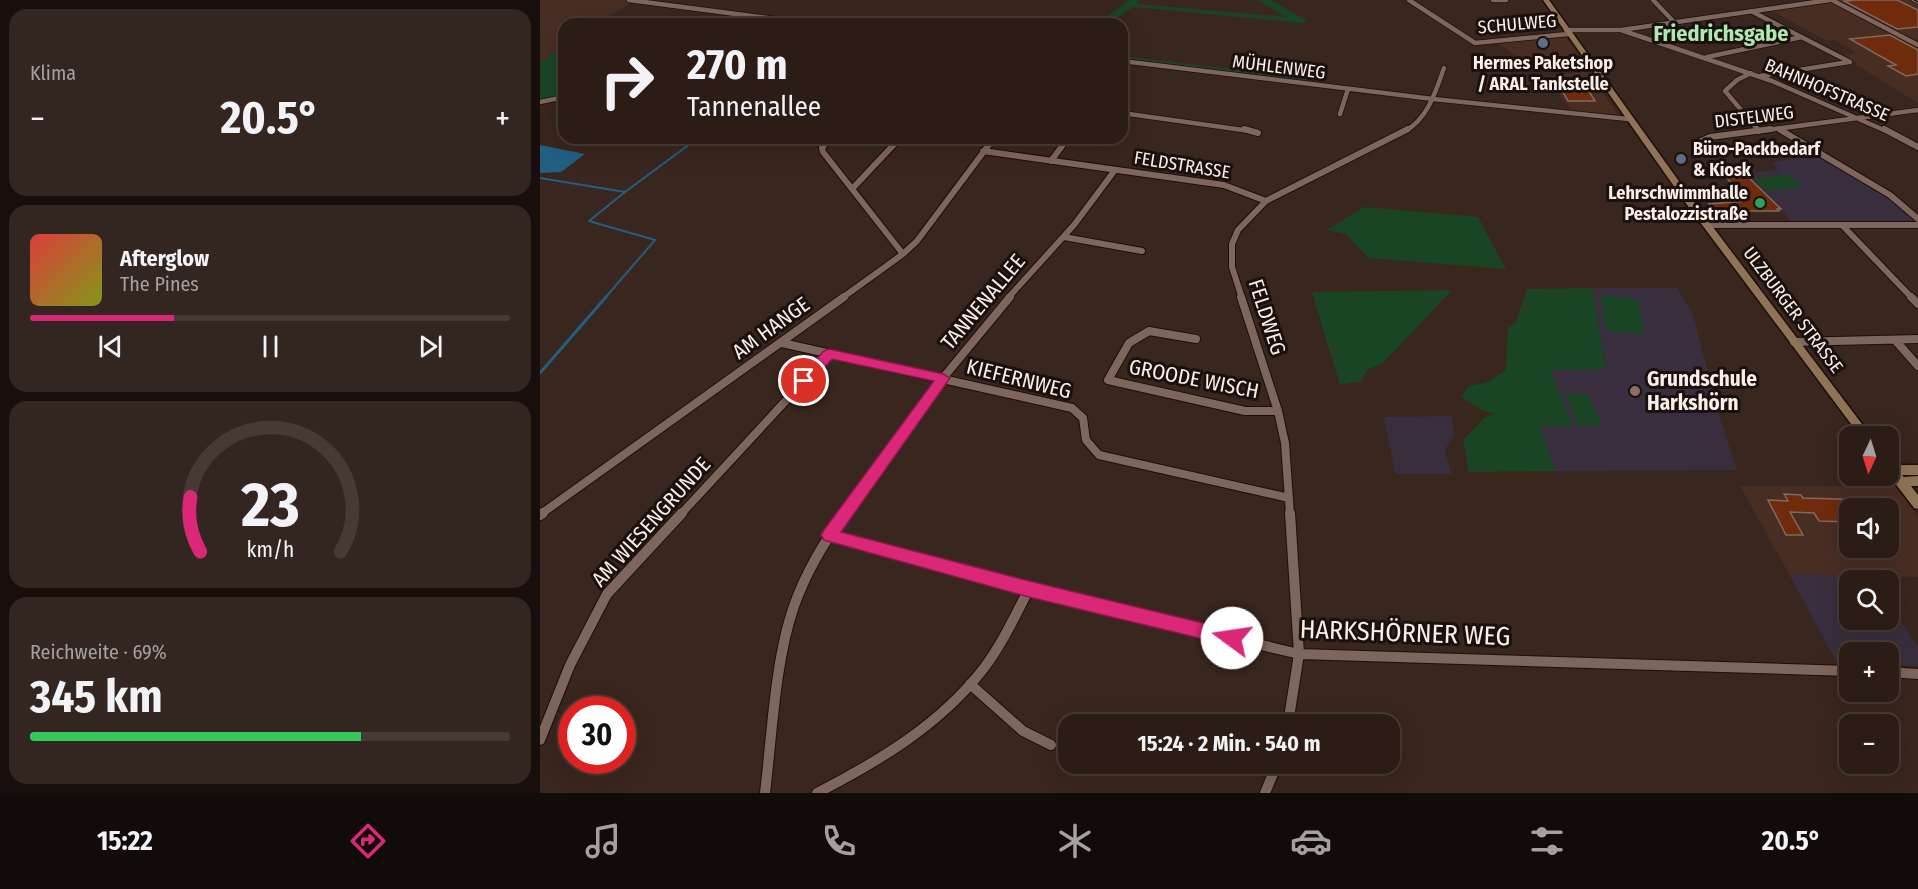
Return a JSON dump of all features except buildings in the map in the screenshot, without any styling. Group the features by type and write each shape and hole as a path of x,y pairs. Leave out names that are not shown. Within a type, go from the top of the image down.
{"main road":[{"name":"ULZBURGER STRASSE","path":"1546,0 1628,118 1858,426"},
{"path":"1899,469 1918,470"},
{"path":"1899,479 1918,504"},
{"path":"1901,482 1918,481"}],"street":[{"path":"629,0 767,18"},
{"name":"SCHULWEG","path":"1409,0 1472,42 1480,44 1567,32 1621,30"},
{"path":"1493,0 1506,0"},
{"path":"1653,0 1674,22"},
{"path":"1786,0 1793,5"},
{"path":"1621,30 1831,0 1918,45"},
{"path":"1751,11 1849,61 1759,76"},
{"name":"BAHNHOFSTRASSE","path":"1621,30 1759,76 1861,118 1918,147"},
{"path":"1705,57 1802,37"},
{"name":"MÜHLENWEG","path":"1128,62 1433,99 1628,118"},
{"path":"1433,99 1444,68"},
{"path":"1751,73 1737,80 1725,91 1759,131"},
{"path":"1340,114 1348,88"},
{"path":"540,102 558,98"},
{"name":"FELDWEG","path":"1290,714 1299,654 1285,443 1278,411 1232,267 1230,256 1232,244 1238,230 1266,201 1414,126 1433,99"},
{"name":"DISTELWEG","path":"1701,141 1710,137 1918,110"},
{"path":"1128,114 1241,128 1258,133"},
{"path":"1779,129 1890,195 1918,219"},
{"path":"825,144 822,148 823,152 903,254"},
{"path":"852,189 894,144"},
{"name":"AM HANGE","path":"540,515 903,254 917,241 989,144"},
{"path":"1051,161 1064,144"},
{"name":"FELDSTRASSE","path":"983,152 1224,185 1266,201"},
{"name":"TANNENALLEE","path":"765,793 784,643 794,606 809,570 829,535 943,378 992,316 1064,237 1115,170"},
{"path":"1707,225 1918,225"},
{"path":"1842,225 1918,304"},
{"path":"1064,237 1142,251"},
{"name":"GROODE WISCH","path":"1196,339 1149,331 1129,343 1108,380 1245,411 1278,411"},
{"path":"1794,342 1918,339"},
{"path":"1896,341 1918,366"},
{"name":"KIEFERNWEG","path":"782,343 1071,408 1083,418 1083,433 1089,448 1100,454 1289,498"},
{"name":"AM WIESENGRUNDE","path":"540,740 542,727 584,632 608,594 829,354"},
{"name":"HARKSHÖRNER WEG","path":"829,535 1029,589 1299,654 1839,671"},
{"path":"817,793 895,750 930,723 984,668 1029,589"},
{"path":"1899,673 1918,674"},
{"path":"970,684 1023,731 1051,745"},
{"path":"1265,793 1273,774"}],"shaded area":[{"path":"540,0 626,0 625,2 632,2 607,18 558,18 558,50 540,62"},
{"path":"1826,0 1909,0 1918,5 1918,103 1855,64 1857,63 1845,55 1856,53 1835,40 1827,41 1771,10"},
{"path":"1566,37 1579,55 1519,58 1497,43"},
{"path":"1589,71 1618,114 1573,113 1548,78 1549,76"},
{"path":"1822,155 1890,195 1918,219 1918,225 1793,225 1781,209 1744,174 1779,169 1772,162"},
{"name":"Grundschule Harkshörn","path":"1592,288 1677,288 1693,314 1718,412 1737,470 1556,471 1540,426 1572,426 1550,370 1606,368"},
{"path":"1451,416 1455,436 1445,449 1451,474 1395,474 1384,417"},
{"path":"1740,486 1896,486 1918,516 1918,577 1899,577 1899,570 1839,570 1839,575 1789,574"},
{"path":"1789,574 1839,575 1839,630 1899,630 1899,619 1918,648 1918,666 1899,665 1899,642 1839,642 1839,663"}],"green space":[{"path":"1129,0 1140,0 1137,4 1286,17 1258,0 1271,0 1306,20 1305,23 1133,7 1116,18 1105,18"},
{"path":"558,50 558,96 540,100 540,62"},
{"path":"1128,57 1308,78 1307,81 1128,59"},
{"path":"1788,174 1803,186 1768,191 1753,179"},
{"path":"1364,207 1478,217 1506,269 1368,258 1346,234 1327,230"},
{"path":"1592,288 1606,369 1550,370 1573,426 1540,426 1556,471 1469,472 1463,440 1484,418 1494,414 1479,409 1461,396 1469,386 1488,382 1506,370 1508,328 1516,323 1527,289"},
{"path":"1452,290 1383,363 1367,370 1361,381 1340,385 1312,292"},
{"path":"1601,295 1638,300 1645,335 1606,330"},
{"path":"1565,394 1588,394 1602,425 1579,426"}],"water":[{"path":"540,145 585,154 561,172 540,173"}],"waterway":[{"path":"625,192 690,144"},
{"path":"540,178 625,192"},
{"path":"605,298 655,240 589,221 625,192"},
{"path":"540,373 606,297"}],"railway":[{"path":"1914,0 1918,2"}],"place":[{"name":"Hermes Paketshop / ARAL Tankstelle","path":"1543,43"},
{"name":"Büro-Packbedarf & Kiosk","path":"1681,159"},
{"name":"Lehrschwimmhalle Pestalozzistraße","path":"1760,203"},
{"name":"Grundschule Harkshörn","path":"1635,391"}],"district":[{"name":"Friedrichsgabe","path":"1721,33"}],"route":[{"path":"804,381 829,354 943,378 829,535 1029,589 1232,638"}]}
